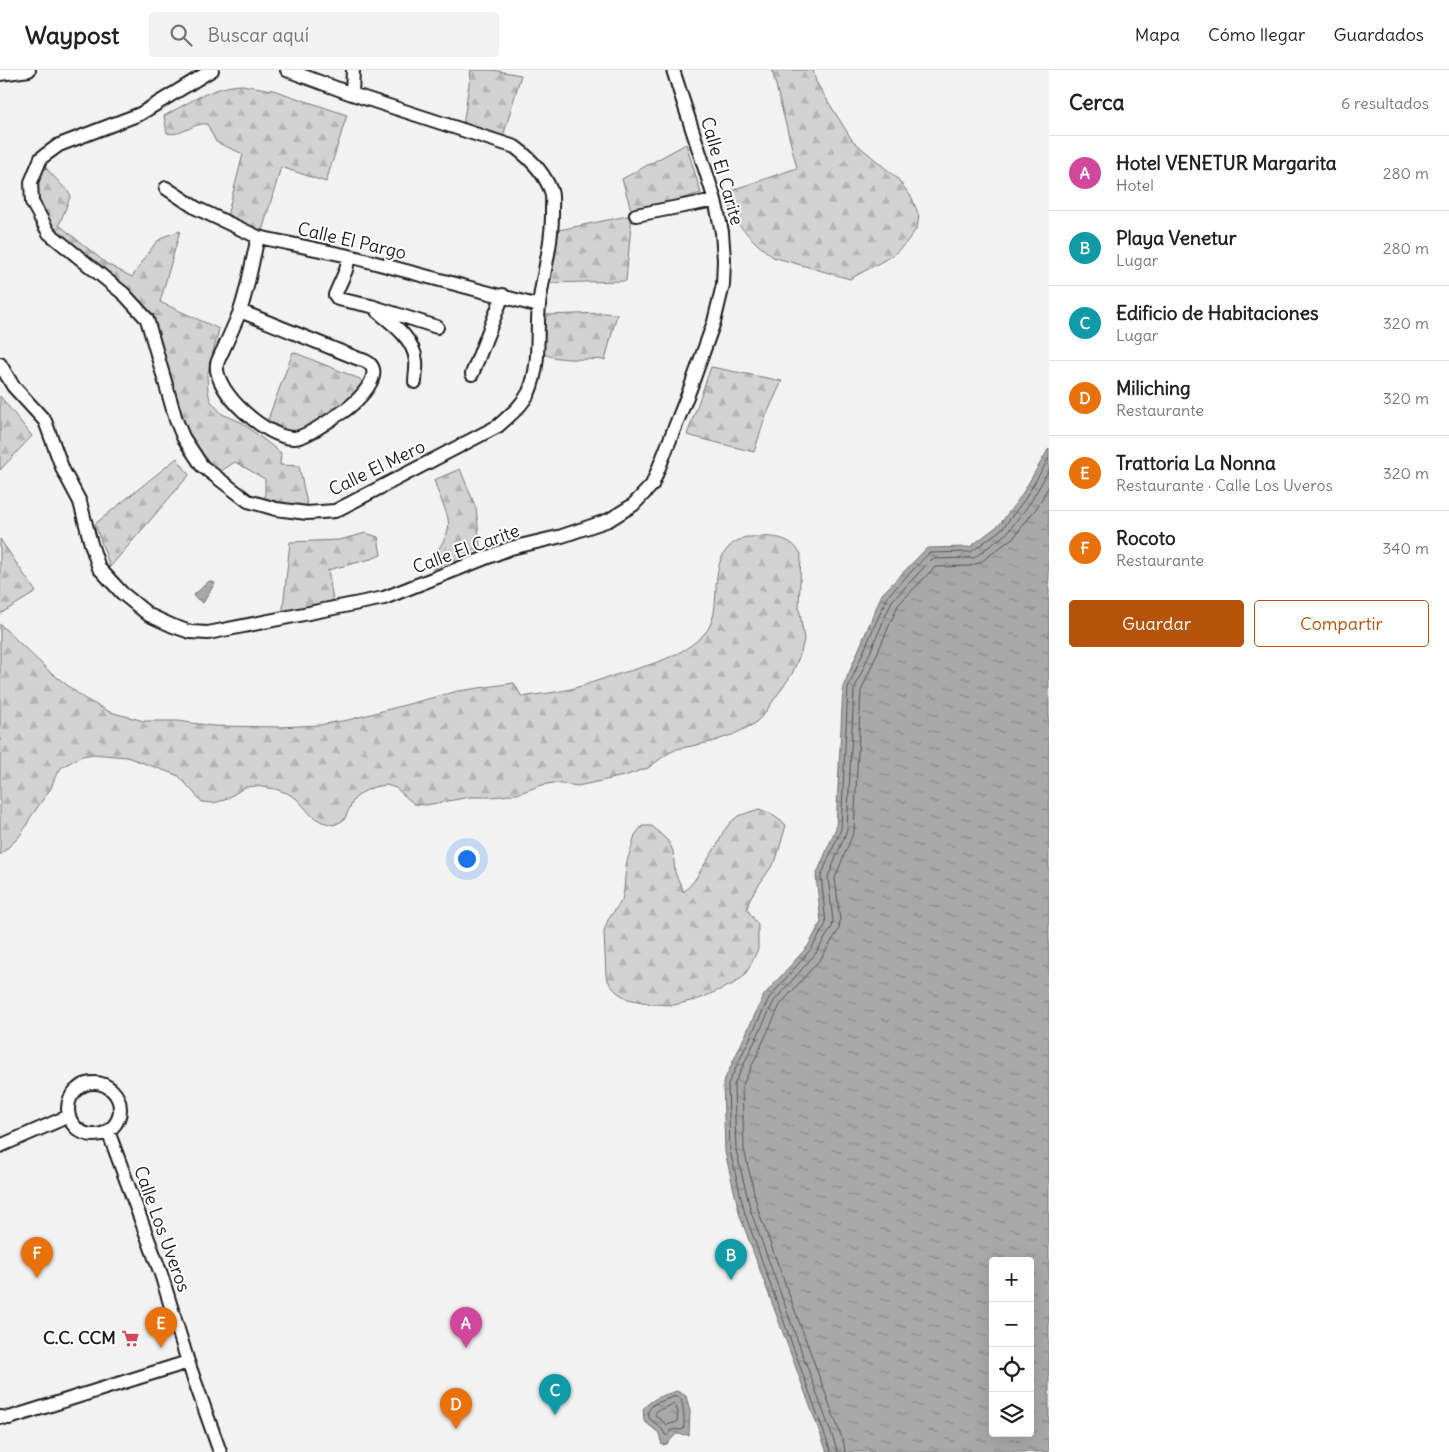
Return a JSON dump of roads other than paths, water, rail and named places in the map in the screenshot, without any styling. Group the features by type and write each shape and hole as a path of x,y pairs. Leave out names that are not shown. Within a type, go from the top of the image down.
{"street":[{"path":"0,74 29,70"},
{"name":"Calle El Mero","path":"212,70 140,114 60,145 41,158 31,182 32,202 49,233 124,294 147,319 176,420 192,453 202,466 248,501 276,509 307,513 335,511 498,426 519,407 528,392 535,372 538,348 539,306 549,251 552,192 544,176 532,160 515,147 352,94 287,70"},
{"path":"352,94 353,70"},
{"name":"Calle El Carite","path":"0,364 13,386 45,422 63,470 80,502 91,544 100,568 122,593 149,615 190,632 208,633 384,598 511,548 562,536 609,520 633,505 652,485 714,322 723,285 722,232 715,200 673,70"},
{"name":"Calle El Pargo","path":"166,188 196,208 258,238 349,256 539,306"},
{"path":"636,215 715,200"},
{"path":"240,311 367,361 372,367 374,376 362,397 350,408 296,438 286,437 250,418 222,386 217,365 240,311 258,238"},
{"path":"349,256 336,297 437,327"},
{"path":"472,374 503,295"},
{"path":"371,306 395,326 408,340 416,362 415,382"},
{"path":"87,1083 101,1083 113,1090 117,1095 121,1108 117,1122 108,1131 95,1135 82,1132 72,1123 69,1116 69,1102 76,1090 87,1083"},
{"path":"0,1146 69,1116"},
{"name":"Calle Los Uveros","path":"108,1131 160,1274 188,1362 220,1452"},
{"path":"0,1417 8,1418 188,1362"}],"water":[{"path":"1049,448 1049,1452 827,1452 740,1216 725,1152 723,1083 764,995 808,946 821,922 816,876 836,828 843,687 882,594 927,548 970,547 1000,524 1021,496"},
{"path":"209,581 215,583 203,603 193,596"},
{"path":"677,1391 686,1396 690,1411 689,1435 676,1434 667,1444 662,1445 659,1433 644,1421 643,1409 654,1400"}],"place":[{"name":"Rocoto","path":"37,1278"},
{"name":"Playa Venetur","path":"731,1280"},
{"name":"C.C. CCM","path":"130,1338"},
{"name":"Trattoria La Nonna","path":"161,1348"},
{"name":"Hotel VENETUR Margarita","path":"466,1348"},
{"name":"Edificio de Habitaciones","path":"555,1415"},
{"name":"Miliching","path":"456,1429"}]}
